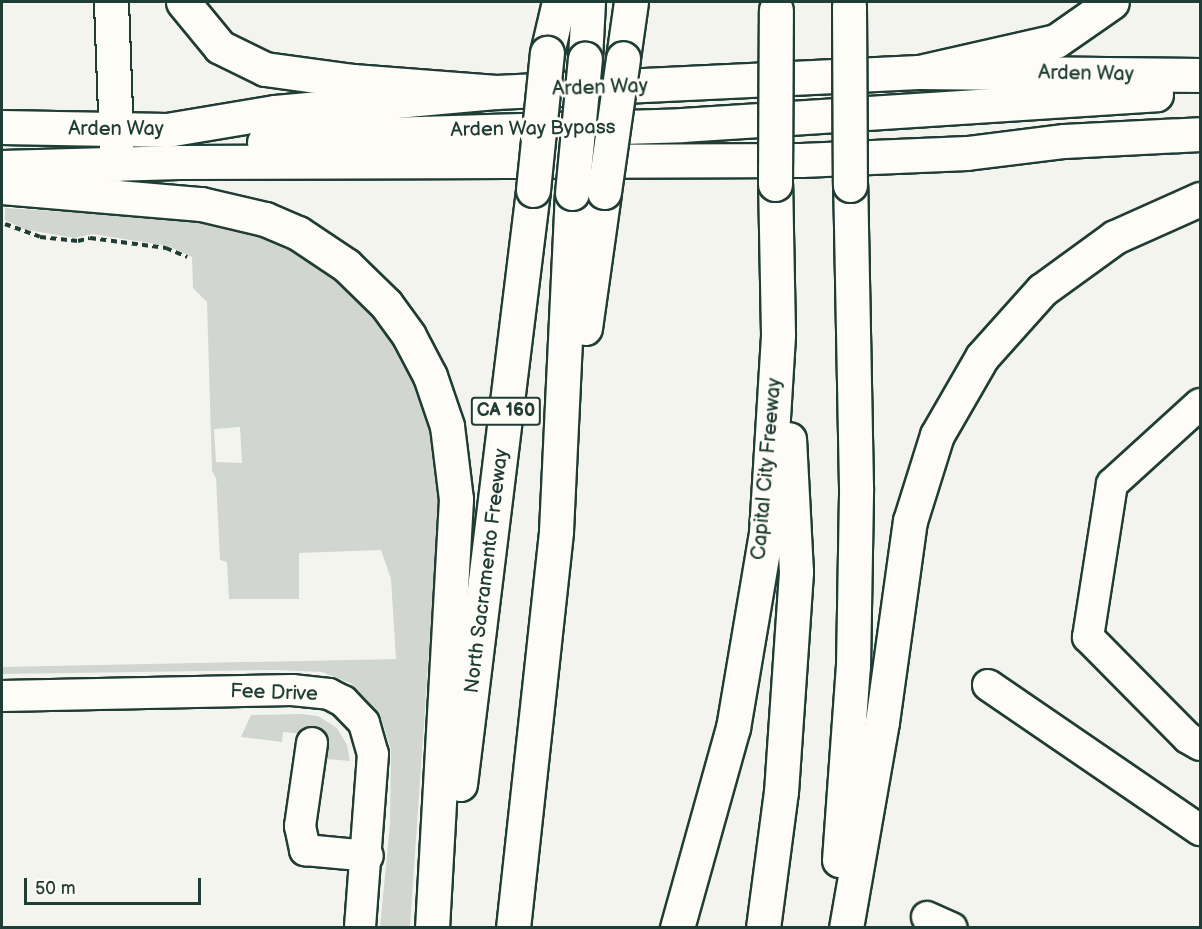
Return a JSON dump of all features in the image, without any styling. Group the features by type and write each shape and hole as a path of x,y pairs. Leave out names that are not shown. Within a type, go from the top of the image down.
{"main road":[{"path":"111,2 117,164 176,148 385,134"},
{"path":"183,2 220,47 265,69 353,81 496,92"},
{"path":"548,2 548,53"},
{"name":"North Sacramento Freeway","path":"442,927 548,53 560,2"},
{"path":"513,927 556,531 588,192 585,59 588,2"},
{"path":"588,192 623,58 631,2"},
{"path":"919,72 1056,41 1112,2"},
{"path":"838,927 838,866 853,666 856,499 849,4"},
{"name":"Capital City Freeway","path":"677,927 733,728 766,532 777,294 775,184 777,6"},
{"name":"Arden Way","path":"2,127 166,130 275,112 496,92 919,72 1200,75"},
{"path":"682,125 1200,91"},
{"path":"682,125 1158,136"},
{"name":"Arden Way Bypass","path":"385,134 682,125"},
{"path":"166,130 385,134"},
{"name":"Arden Way","path":"2,167 117,164 801,160 967,153 1064,141 1200,134"},
{"path":"2,187 201,204 265,219 298,233 346,265 386,304 409,336 440,402 456,490 432,927"},
{"path":"846,927 882,722 910,521 937,435 982,357 1042,290 1115,237 1200,200"},
{"path":"762,927 781,792 796,572 787,394 777,294"}],"street":[{"path":"1200,404 1112,484 1088,637 1188,738 1200,745"},
{"path":"988,685 1200,830"},
{"name":"Fee Drive","path":"2,696 281,690 329,694 355,711 370,738 374,774 360,927"},
{"path":"312,743 300,826 305,850 368,856"}],"path":[{"path":"5,224 40,237 78,241 90,238 166,248 187,257"}],"shaded area":[{"path":"5,208 193,220 264,236 297,252 346,287 375,319 404,359 427,415 437,463 439,506 410,927 380,927 390,824 391,750 380,714 350,683 322,672 277,670 2,674 2,667 396,659 391,579 381,550 299,553 299,599 229,599 227,562 220,560 216,478 212,471 207,302 193,288 192,257 168,246 93,234 74,238 23,229 5,220","holes":["240,427 242,463 216,462 214,429"]},
{"path":"251,715 318,716 337,728 347,745 350,761 326,759 327,736 283,732 282,742 241,737"}]}
